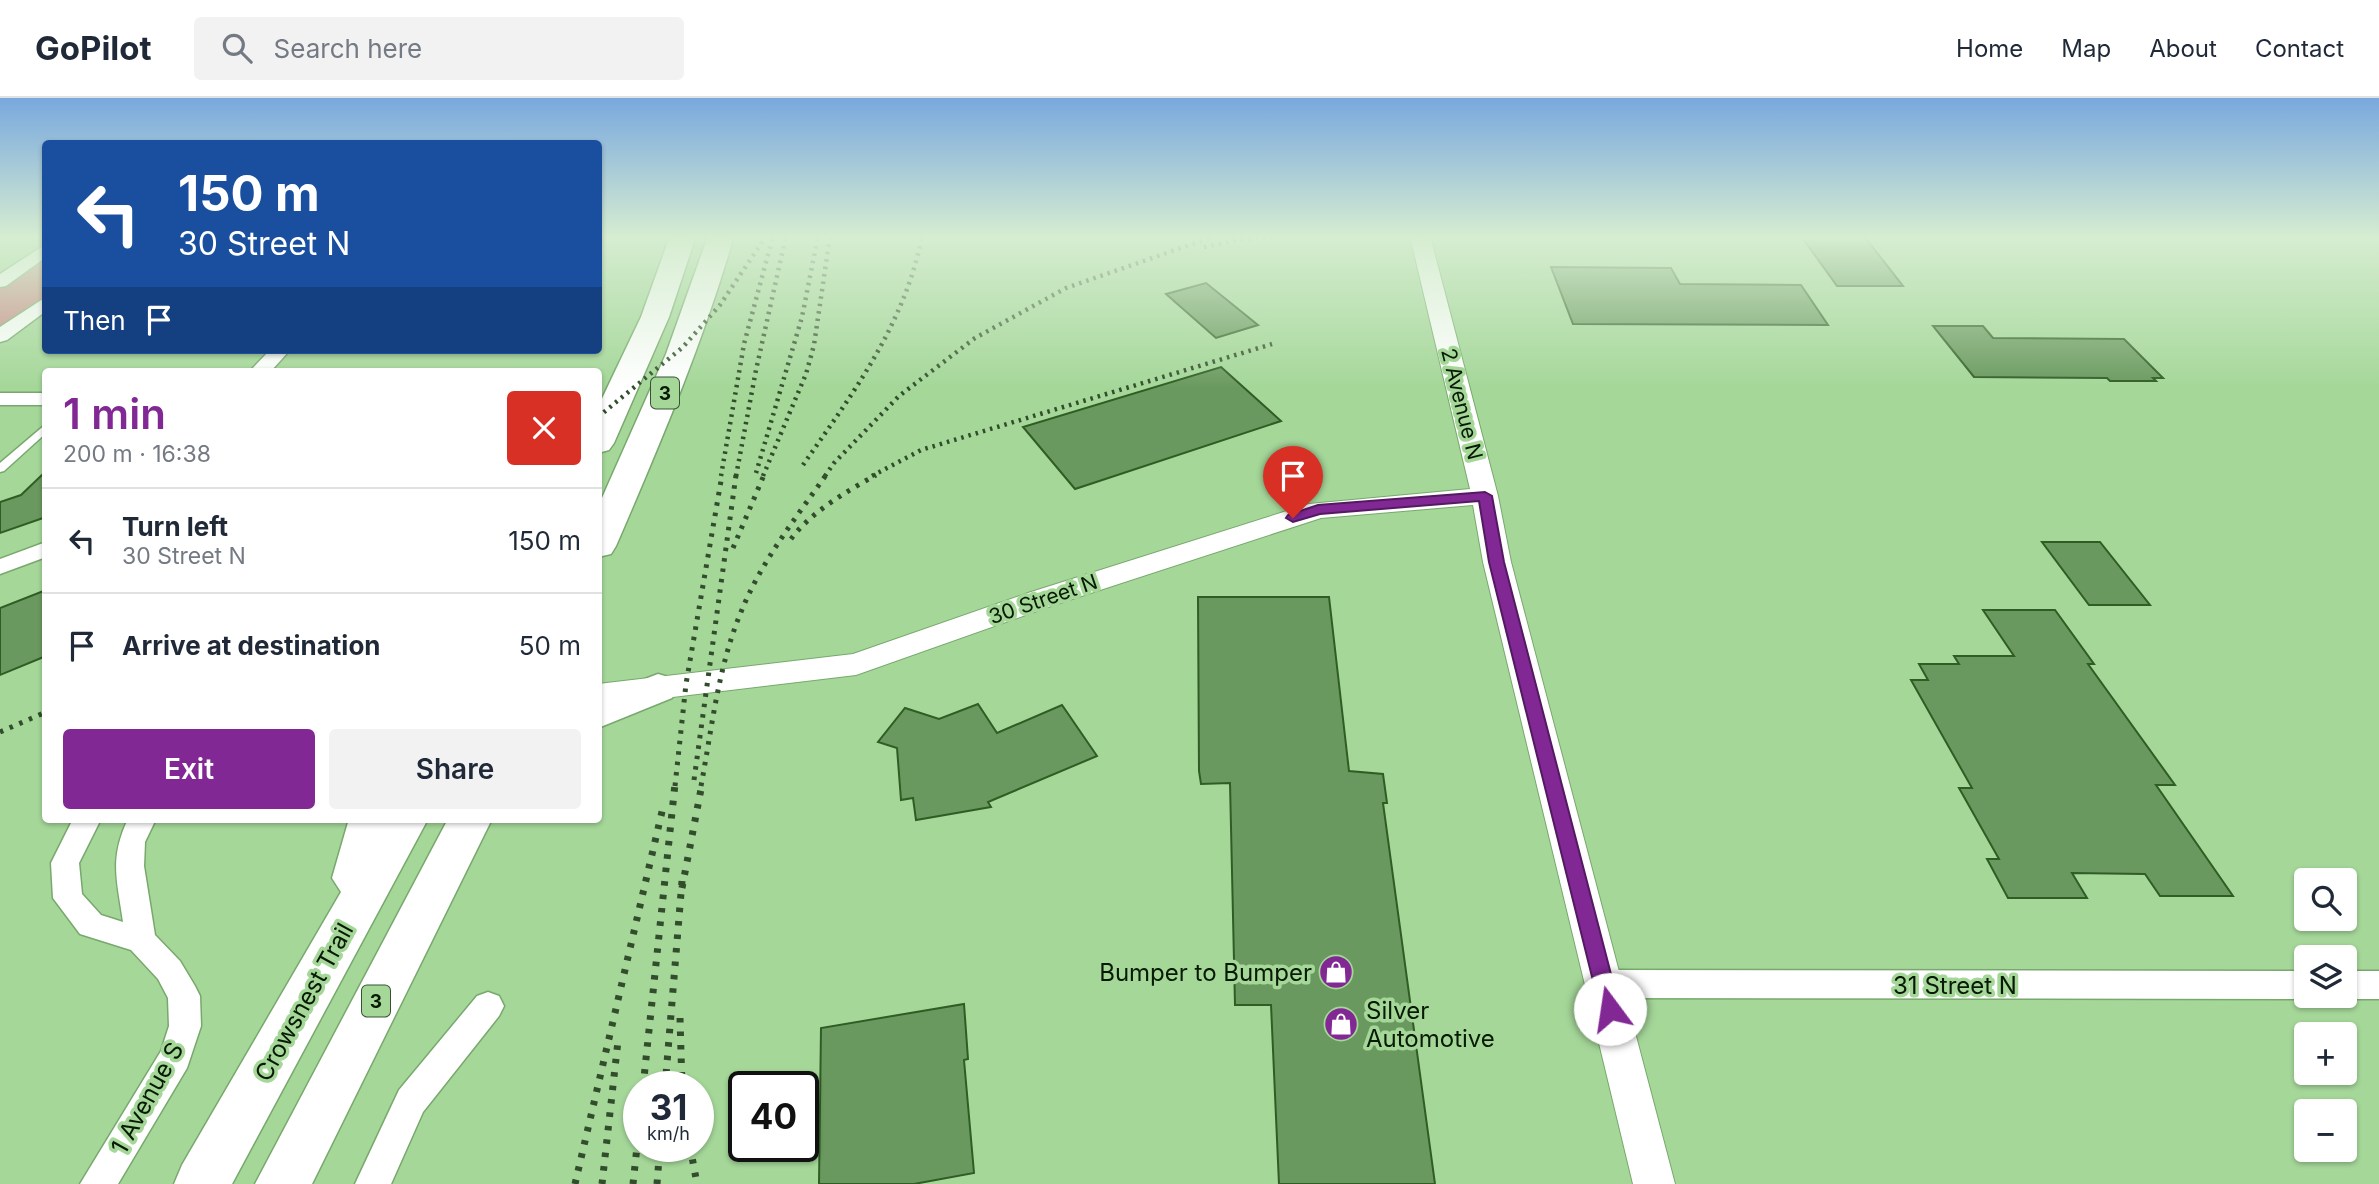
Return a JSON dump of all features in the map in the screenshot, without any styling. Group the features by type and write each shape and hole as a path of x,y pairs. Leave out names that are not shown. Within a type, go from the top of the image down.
{"highway":[{"name":"3","path":"602,434 655,317 665,287"},
{"name":"3","path":"602,537 659,408 705,287"},
{"path":"602,711 658,688"},
{"path":"333,950 370,831 370,823"},
{"name":"Crowsnest Trail","path":"202,1184 404,823"},
{"name":"3","path":"283,1184 468,823"}],"street":[{"name":"2 Avenue N","path":"1433,287 1485,496 1497,562 1654,1184"},
{"path":"0,336 42,305"},
{"path":"263,368 277,354"},
{"path":"0,399 42,399"},
{"name":"30 Street N","path":"602,695 856,664 1041,599 1318,510 1485,496"},
{"path":"0,567 42,551"},
{"path":"85,823 65,863 68,898 90,925 141,940 130,866 131,842 140,823"},
{"name":"1 Avenue S","path":"98,1184 175,1057 185,1026 184,996 169,970 141,940"},
{"name":"31 Street N","path":"1604,984 2294,985"},
{"path":"2357,985 2379,985"},
{"path":"373,1184 411,1101 488,1006"}],"lane":[{"path":"0,469 42,431"}],"shaded area":[{"path":"0,287 42,287 42,304 0,336"}],"building":[{"path":"1193,287 1211,287 1258,325 1216,338 1166,294"},
{"path":"1559,287 1802,287 1828,325 1573,324"},
{"path":"1933,326 1983,326 1993,338 2124,339 2163,378 2153,378 2156,381 2110,381 2107,378 1974,377"},
{"path":"1221,367 1281,421 1075,489 1023,427"},
{"path":"42,475 42,518 0,533 0,502 21,495"},
{"path":"2042,542 2100,542 2150,605 2089,605"},
{"path":"42,592 42,658 0,675 0,608"},
{"path":"1198,597 1329,597 1349,771 1383,774 1387,803 1383,803 1435,1184 1279,1184 1271,1005 1235,1005 1230,783 1201,784 1199,771"},
{"path":"1983,610 2055,610 2094,664 2088,664 2175,785 2156,785 2233,896 2160,896 2145,874 2072,873 2087,898 2008,898 1987,859 1999,859 1959,788 1972,788 1911,680 1928,680 1919,664 1959,664 1954,656 2014,656"},
{"path":"978,704 997,733 1062,705 1097,756 988,802 991,807 916,820 913,798 901,800 897,748 878,742 905,708 939,719"},
{"path":"964,1004 968,1059 964,1060 974,1173 914,1184 819,1184 821,1028"}],"railway":[{"path":"602,414 683,347 720,305 732,287"},
{"path":"721,476 744,344 759,287"},
{"path":"736,476 775,287"},
{"path":"756,473 802,317 808,287"},
{"path":"763,476 806,374 814,345 823,287"},
{"path":"803,465 875,357 907,287"},
{"path":"825,476 834,463 899,396 975,338 1070,287"},
{"path":"872,476 921,450 1272,344"},
{"path":"675,786 686,684 722,475"},
{"path":"694,780 736,475"},
{"path":"733,548 764,475"},
{"path":"701,786 721,676 741,612 769,558 826,475"},
{"path":"791,539 819,511 876,475"},
{"path":"0,732 42,714"},
{"path":"645,1071 675,784"},
{"path":"682,888 702,784"},
{"path":"575,1184 664,803"},
{"path":"666,1071 682,881"},
{"path":"680,1018 682,1071"},
{"path":"602,1184 618,1041"},
{"path":"633,1184 635,1162"},
{"path":"657,1184 659,1162"},
{"path":"693,1162 697,1184"}],"place":[{"name":"Bumper to Bumper","path":"1336,972"},
{"name":"Silver Automotive","path":"1341,1024"}],"route":[{"path":"1293,518 1318,510 1485,496 1497,562 1610,1009"}]}
